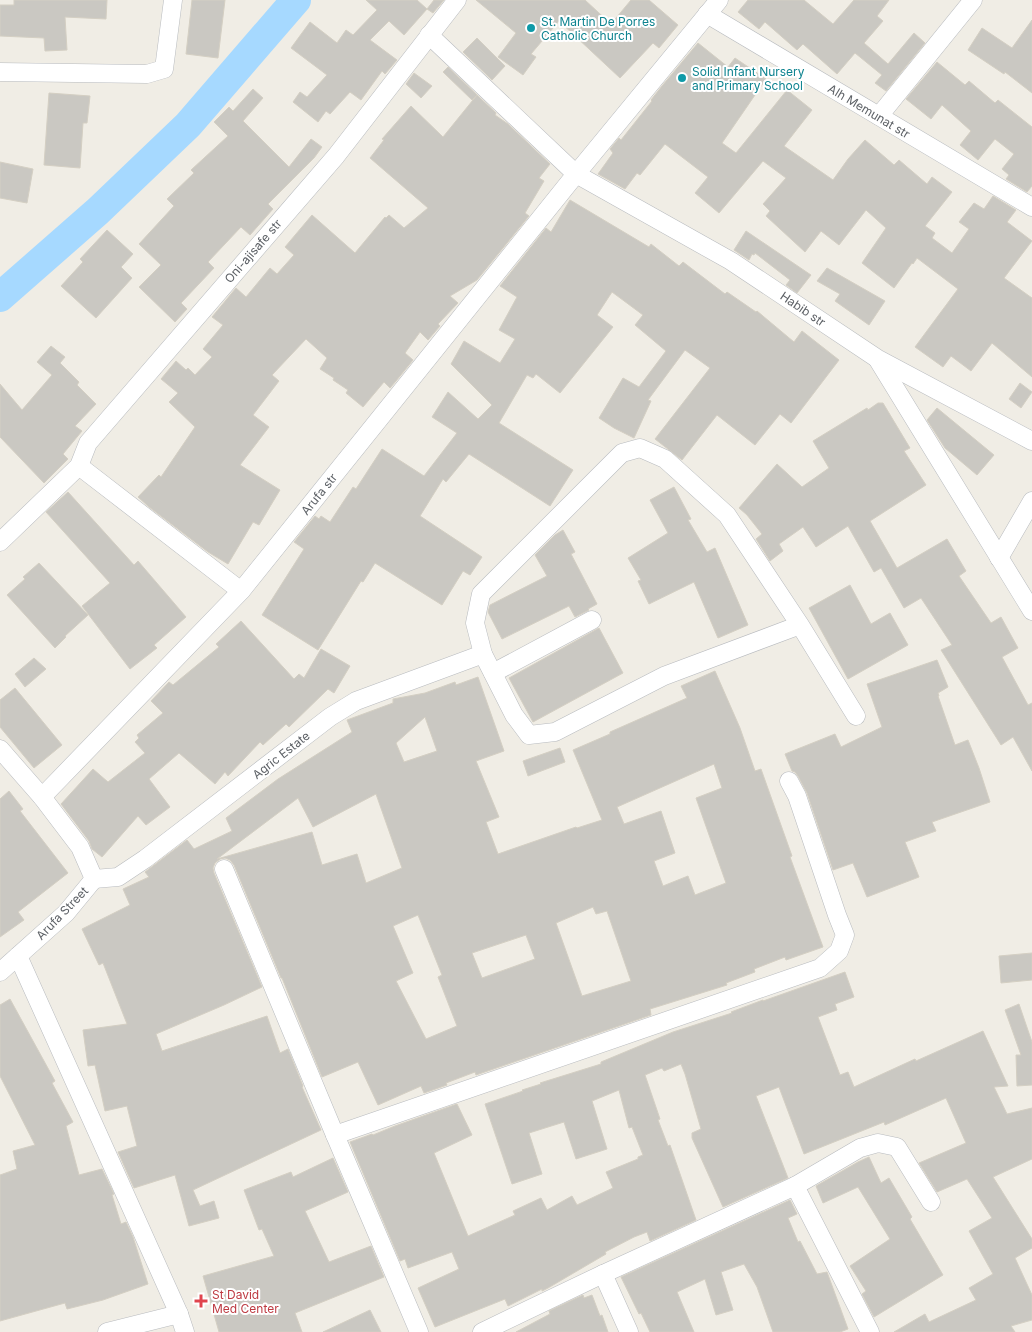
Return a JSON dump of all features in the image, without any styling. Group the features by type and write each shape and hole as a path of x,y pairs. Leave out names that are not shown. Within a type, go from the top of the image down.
{"street":[{"path":"0,72 147,74 164,69 172,0"},
{"name":"Oni-ajisafe str","path":"0,542 79,466 88,443 336,156 457,0"},
{"path":"429,35 576,174 719,0"},
{"path":"879,116 973,0"},
{"name":"Alh Memunat str","path":"707,14 1032,207"},
{"name":"Habib str","path":"576,174 730,261 878,359 1032,441"},
{"name":"Arufa str","path":"42,797 241,591 576,174"},
{"path":"878,359 1032,611"},
{"path":"800,625 664,676 555,732 529,735 514,715 483,654 475,623 481,594 622,452 640,448 665,460 727,515 800,625 856,716"},
{"path":"79,466 241,591"},
{"path":"999,558 1032,501"},
{"path":"493,673 592,620"},
{"name":"Agric Estate","path":"94,880 118,877 145,859 330,717 356,701 483,654"},
{"name":"Arufa Street","path":"0,749 42,797 80,848 94,880 66,912 0,972"},
{"path":"334,1135 820,968 839,951 845,935 797,796 789,782"},
{"path":"224,869 334,1135 419,1332"},
{"path":"18,956 186,1332"},
{"path":"482,1332 795,1186 860,1148 878,1143 897,1147 931,1202"},
{"path":"795,1186 870,1332"},
{"path":"603,1274 629,1332"},
{"path":"107,1332 179,1314"}],"building":[{"path":"14,0 107,0 106,19 65,17 67,50 45,51 44,38 0,36 0,5 14,5"},
{"path":"192,0 225,0 218,58 186,54"},
{"path":"366,0 417,0 427,9 404,35 389,21 370,40 397,60 385,74 382,71 361,100 350,92 330,114 326,111 318,122 293,102 300,92 307,97 327,75 291,48 310,22 337,43 346,30 353,35 377,10"},
{"path":"434,0 444,0 433,13 427,9"},
{"path":"476,0 585,0 611,24 631,0 649,0 678,25 659,48 653,43 620,78 559,21 531,54 536,57 523,75 498,57 516,33"},
{"path":"748,0 804,0 833,24 854,0 889,0 877,16 883,21 864,43 888,64 914,33 925,43 886,91 875,83 882,75 855,53 837,74 803,44 797,50 765,22 759,29 738,12"},
{"path":"1032,20 1032,93 1005,72 1004,74 968,50 982,28 1012,48"},
{"path":"477,38 505,66 492,80 463,52"},
{"path":"698,43 728,67 735,58 766,79 722,143 736,153 787,90 812,110 784,146 833,180 865,140 894,165 899,160 927,184 932,177 952,192 925,226 935,233 932,238 952,253 969,229 959,222 974,203 984,209 993,196 1016,210 1007,222 1032,241 1004,278 1032,298 1032,377 992,343 971,371 951,356 943,367 915,347 958,289 917,258 894,288 862,263 886,228 866,210 839,245 821,231 805,252 766,216 770,211 763,204 786,178 763,161 719,213 695,193 708,177 665,144 640,175 637,173 625,189 598,174 613,153 610,149 619,138 621,140"},
{"path":"937,62 965,85 969,81 995,103 998,100 1032,127 1032,186 1027,192 1006,179 1009,175 1002,169 1014,154 995,139 978,160 960,145 971,131 942,105 931,119 906,99"},
{"path":"448,67 477,95 472,100 443,72"},
{"path":"414,73 432,86 421,98 406,84"},
{"path":"253,89 263,98 243,121 289,167 311,139 322,147 314,158 268,204 273,209 250,235 241,227 208,262 214,268 181,303 187,309 175,322 139,287 161,265 139,244 174,206 167,199 194,173 191,170 228,136 214,122 229,107 233,111"},
{"path":"49,93 90,96 87,123 83,123 80,168 44,165"},
{"path":"477,95 496,113 495,115 508,124 550,164 539,178 544,181 525,213 529,216 477,280 450,296 458,303 438,324 440,326 428,340 420,332 405,353 413,360 390,388 384,382 363,407 346,393 348,390 320,369 327,358 306,339 272,375 279,381 253,415 269,427 240,465 280,490 259,525 253,522 228,564 208,552 138,497 159,475 161,477 195,427 169,402 178,393 161,379 176,361 195,375 212,357 203,349 223,325 212,317 236,288 246,297 270,268 277,274 294,255 285,247 312,215 355,253 385,217 389,215 404,228 428,208 370,158 384,140 382,139 411,106 443,137"},
{"path":"0,162 33,169 27,203 0,198"},
{"path":"570,200 649,247 651,244 679,266 683,262 725,294 727,292 757,311 794,342 802,331 839,360 791,423 780,414 755,445 717,415 682,460 655,439 710,368 685,350 648,400 651,401 634,438 599,418 623,378 639,387 666,351 635,325 643,315 612,292 597,315 613,327 560,393 536,374 533,378 527,375 499,423 573,470 550,506 469,454 446,482 443,479 420,516 482,557 470,575 463,571 442,605 375,563 363,582 361,581 318,650 262,615 304,549 294,542 315,516 319,519 321,516 330,522 353,487 356,489 382,449 424,476 457,433 432,417 448,392 478,419 492,405 451,364 464,341 500,363 515,339 499,330 517,297 500,286 546,228 551,232"},
{"path":"107,230 133,254 121,267 132,278 96,318 61,286 83,262 80,259"},
{"path":"746,231 811,275 797,293 786,285 790,280 755,253 754,255 752,254 749,260 734,250"},
{"path":"827,268 885,301 869,325 835,301 840,294 817,281"},
{"path":"51,346 65,357 60,363 79,382 77,385 96,404 75,426 82,431 63,454 68,459 44,483 0,437 0,384 22,410 52,375 37,362"},
{"path":"1020,383 1032,392 1021,408 1009,399"},
{"path":"878,403 883,403 910,448 904,451 926,485 870,521 897,568 947,539 966,571 959,576 991,623 1001,617 1018,648 1002,657 1028,705 1032,703 1032,771 1013,737 1001,745 941,650 952,645 921,598 904,608 881,568 874,572 848,526 816,547 803,527 779,544 783,551 770,561 756,539 762,534 739,508 777,464 802,487 829,468 813,441"},
{"path":"937,408 994,455 977,475 945,448 927,420"},
{"path":"674,487 691,519 688,520 707,552 715,548 748,625 718,638 694,582 649,604 638,581 641,580 628,558 668,533 650,500"},
{"path":"68,492 134,565 138,561 186,617 154,645 157,648 130,669 82,606 110,583 46,512"},
{"path":"563,530 575,552 571,554 597,604 575,617 569,606 502,639 488,612 490,605 547,576 535,555 555,535"},
{"path":"39,563 88,615 55,648 7,595"},
{"path":"850,585 871,624 890,613 908,645 848,679 809,608"},
{"path":"241,621 294,679 299,674 304,678 321,649 350,666 334,693 328,689 289,727 286,724 263,745 260,742 228,776 225,772 215,784 179,753 149,779 170,807 146,825 138,816 102,857 92,849 89,841 61,804 93,769 108,782 145,753 135,742 139,738 137,735 163,713 151,701 169,682 173,685 219,647 216,644"},
{"path":"599,628 623,673 533,722 509,678"},
{"path":"34,658 46,669 25,687 15,674"},
{"path":"937,660 948,687 938,693 938,696 955,745 968,740 990,802 932,822 936,831 905,842 919,877 867,897 853,863 833,870 807,793 798,776 792,771 785,754 835,734 841,747 882,727 867,684"},
{"path":"715,671 740,728 755,771 761,769 792,856 790,857 823,947 786,960 785,957 754,969 755,972 726,983 727,985 650,1009 651,1015 476,1075 475,1072 424,1093 421,1086 378,1105 358,1062 322,1077 234,865 230,860 220,859 215,863 214,873 262,987 156,1034 162,1051 267,1016 280,1053 288,1049 321,1130 193,1190 200,1206 214,1201 219,1218 189,1226 175,1175 134,1188 118,1152 137,1146 127,1106 105,1111 95,1065 88,1066 83,1030 127,1024 103,963 99,965 82,929 130,905 123,889 149,877 145,872 187,840 194,849 232,831 226,818 278,779 352,732 347,720 393,703 393,699 425,693 455,682 456,685 478,677 504,751 476,761 499,817 486,822 498,854 602,820 573,750 687,698 681,686","holes":["425,717 437,751 404,762 396,743","714,764 722,788 696,798 726,883 695,895 688,876 663,886 654,861 675,853 661,811 624,824 617,807","376,794 402,868 366,883 357,854 322,865 312,832 217,859 298,798 313,827","593,907 596,914 607,911 631,981 582,996 556,923","418,915 442,975 438,977 457,1026 426,1039 396,981 413,973 393,926","526,935 535,959 482,978 472,953"]},
{"path":"15,688 62,745 34,768 0,727 0,700"},
{"path":"560,748 565,762 528,776 523,761"},
{"path":"9,791 23,809 20,811 68,873 18,912 24,920 0,937 0,799"},
{"path":"1032,953 1032,980 1001,983 999,956"},
{"path":"845,972 854,997 835,1004 837,1010 818,1017 840,1075 848,1072 854,1087 983,1031 1008,1086 994,1087 1007,1114 1032,1108 1032,1159 993,1177 1032,1239 1032,1248 1015,1258 1032,1295 1032,1320 1011,1326 1015,1332 894,1332 925,1314 929,1322 976,1300 969,1288 993,1274 969,1231 992,1218 967,1179 937,1192 919,1163 966,1143 946,1098 885,1125 884,1122 804,1154 779,1087 756,1096 788,1178 723,1207 692,1138 692,1133 701,1129 681,1064 664,1071 662,1068 645,1075 660,1119 658,1120 668,1146 670,1145 696,1220 650,1241 647,1232 634,1237 605,1252 606,1254 548,1288 542,1291 542,1289 508,1306 505,1299 435,1327 418,1288 459,1269 452,1252 408,1268 405,1259 400,1261 350,1142 457,1104 472,1135 434,1153 468,1236 515,1215 513,1211 541,1198 547,1210 572,1196 577,1205 613,1188 606,1172 638,1159 638,1157 643,1155 632,1127 629,1128 619,1090 592,1101 607,1149 576,1159 564,1122 529,1133 542,1174 512,1184 485,1104 540,1083 601,1064 601,1062 673,1032"},
{"path":"10,999 55,1081 52,1083 73,1122 66,1126 79,1175 102,1169 114,1194 112,1195 121,1224 126,1222 133,1237 148,1284 103,1300 67,1309 65,1303 0,1321 0,1175 17,1169 13,1151 35,1145 0,1076 0,1005"},
{"path":"1019,1004 1032,1042 1032,1085 1017,1086 1016,1055 1021,1055 1005,1010"},
{"path":"869,1157 881,1183 889,1178 912,1217 910,1219 943,1275 874,1317 862,1294 866,1291 850,1266 890,1239 858,1187 823,1203 816,1186"},
{"path":"333,1158 348,1192 305,1211 329,1262 371,1246 384,1277 295,1313 302,1332 219,1332 203,1276 274,1256 262,1229 259,1230 244,1190 291,1172 293,1177"},
{"path":"790,1200 797,1214 788,1218 798,1242 800,1241 817,1274 827,1272 848,1329 840,1332 773,1332 757,1287 744,1264 721,1272 733,1310 716,1315 705,1279 677,1292 694,1332 650,1332 621,1277"},
{"path":"583,1295 584,1298 592,1295 608,1332 516,1332 550,1314 549,1311"},
{"path":"370,1310 381,1332 323,1332"}],"waterway":[{"path":"0,297 98,211 188,125 296,0"}],"place":[{"name":"St. Martin De Porres Catholic Church","path":"531,28"},
{"name":"Solid Infant Nursery and Primary School","path":"682,78"},
{"name":"St David Med Center","path":"201,1301"}]}
